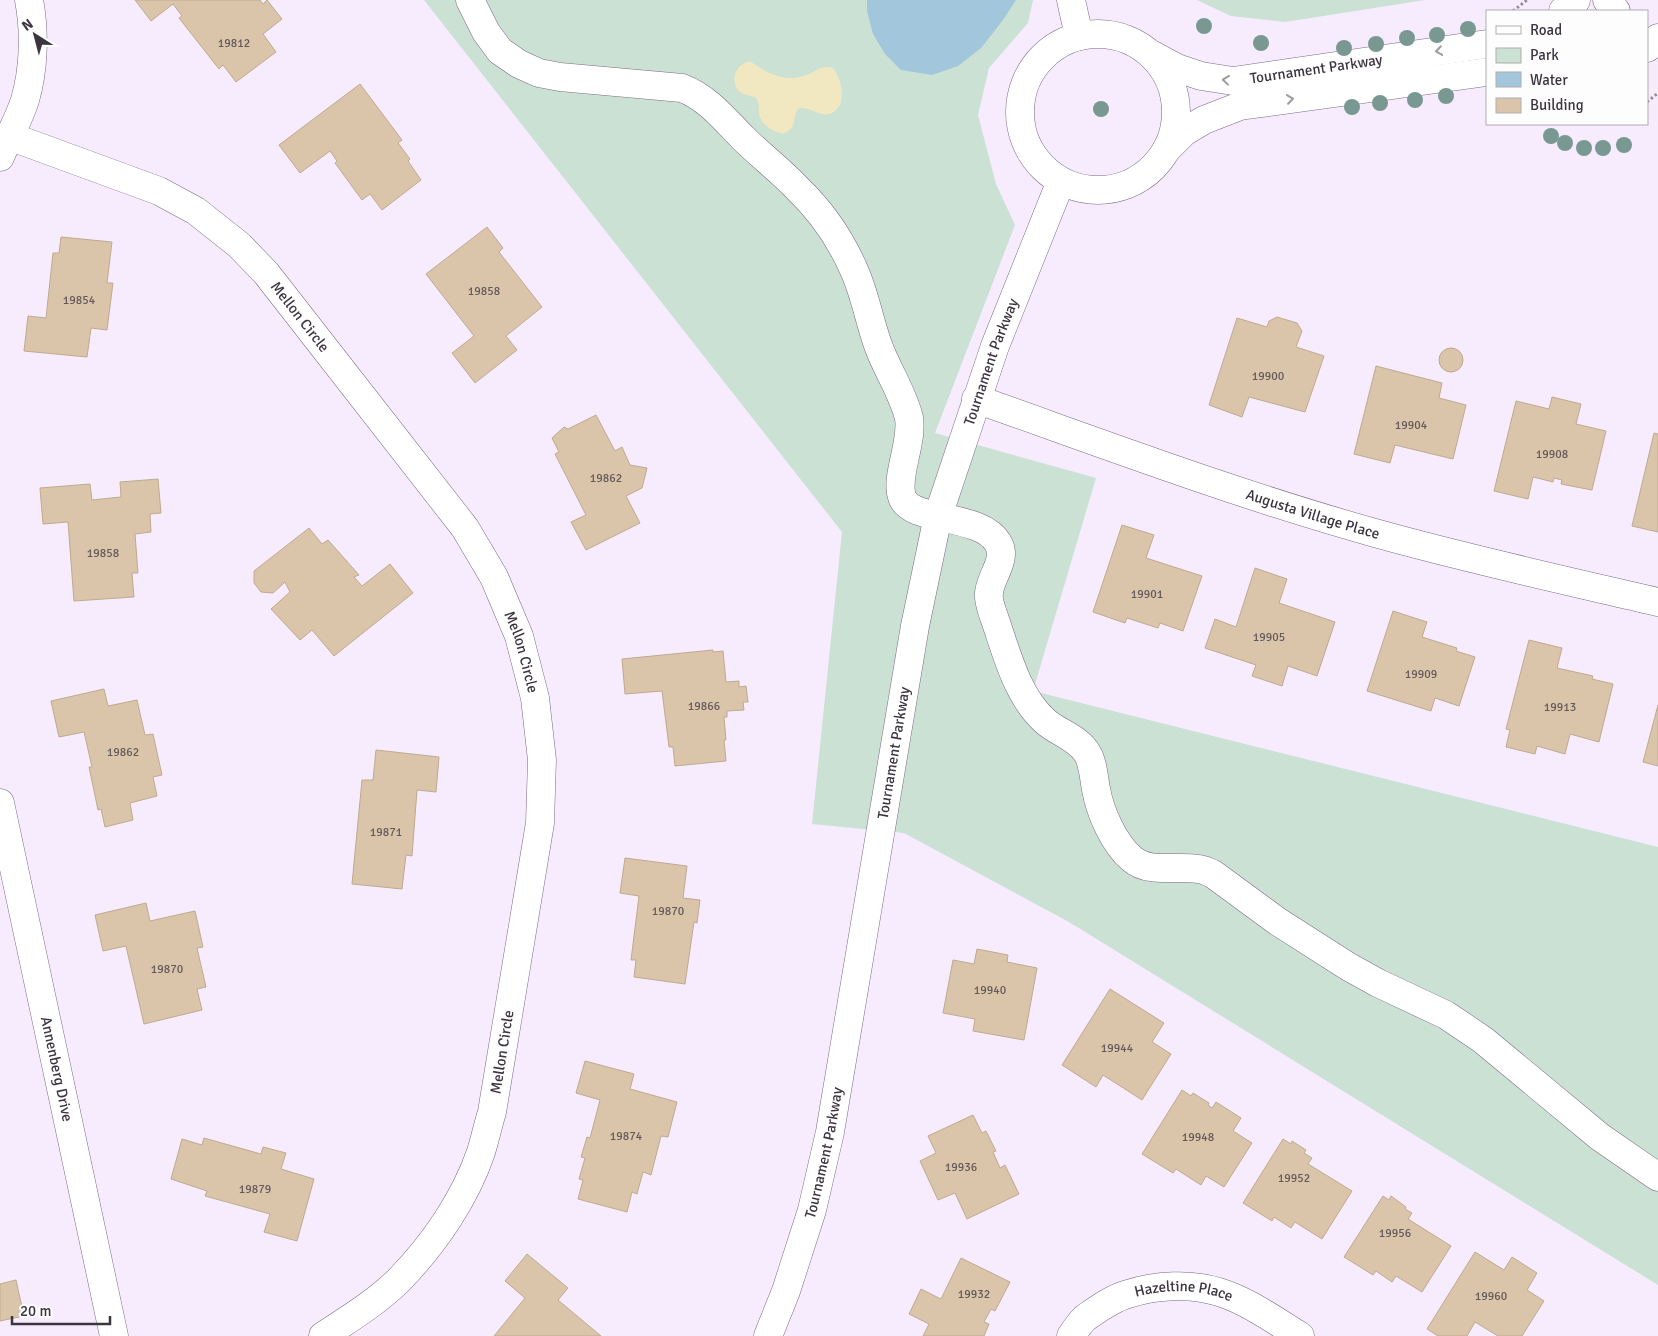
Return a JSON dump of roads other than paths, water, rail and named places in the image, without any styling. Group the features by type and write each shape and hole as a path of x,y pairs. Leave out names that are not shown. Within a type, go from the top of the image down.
{"street":[{"path":"4,147 24,102 29,82 32,44 29,0"},
{"path":"470,0 486,32 500,51 519,64 539,73 560,77 682,88 694,92 799,189 828,224 841,243 851,263 866,303 878,347 905,404 910,433 901,483 902,496 908,506 938,516 960,520 990,532 999,544 1001,555 989,593 992,610 1021,690 1032,708 1048,723 1065,733 1088,754 1097,798 1107,824 1120,846 1132,859 1146,867 1201,869 1213,874 1277,921 1349,967 1385,987 1446,1016 1503,1056 1600,1138 1658,1177"},
{"path":"1071,0 1079,36"},
{"path":"1564,10 1576,0"},
{"path":"1607,0 1615,10"},
{"name":"Tournament Parkway","path":"1486,44 1232,81 1201,76 1177,68 1124,38 1096,33 1079,36 1054,47 1035,65 1021,95 1020,122 1028,146 1044,168 1061,181 1082,189 1107,190 1132,183 1152,169 1167,149 1184,132 1204,120 1240,106 1486,72"},
{"path":"1648,47 1658,38"},
{"name":"Tournament Parkway","path":"1150,53 1167,74 1179,104 1175,127 1167,149"},
{"name":"Mellon Circle","path":"4,147 159,191 196,211 239,245 266,273 465,528 494,577 519,636 535,698 542,760 540,823 488,1128 480,1153 461,1197 433,1241 399,1280 359,1313 323,1336"},
{"name":"Tournament Parkway","path":"768,1336 786,1291 812,1210 830,1132 915,626 938,516 976,399 1061,181"},
{"name":"Augusta Village Place","path":"976,399 1220,486 1374,533 1658,602"},
{"name":"Annenberg Drive","path":"0,803 114,1336"},
{"name":"Hazeltine Place","path":"1071,1336 1084,1320 1110,1302 1128,1294 1152,1288 1185,1286 1219,1291 1249,1305 1300,1336"}],"water":[{"path":"867,0 1016,0 981,48 958,66 932,75 901,70 885,54 873,34 867,11"}]}
